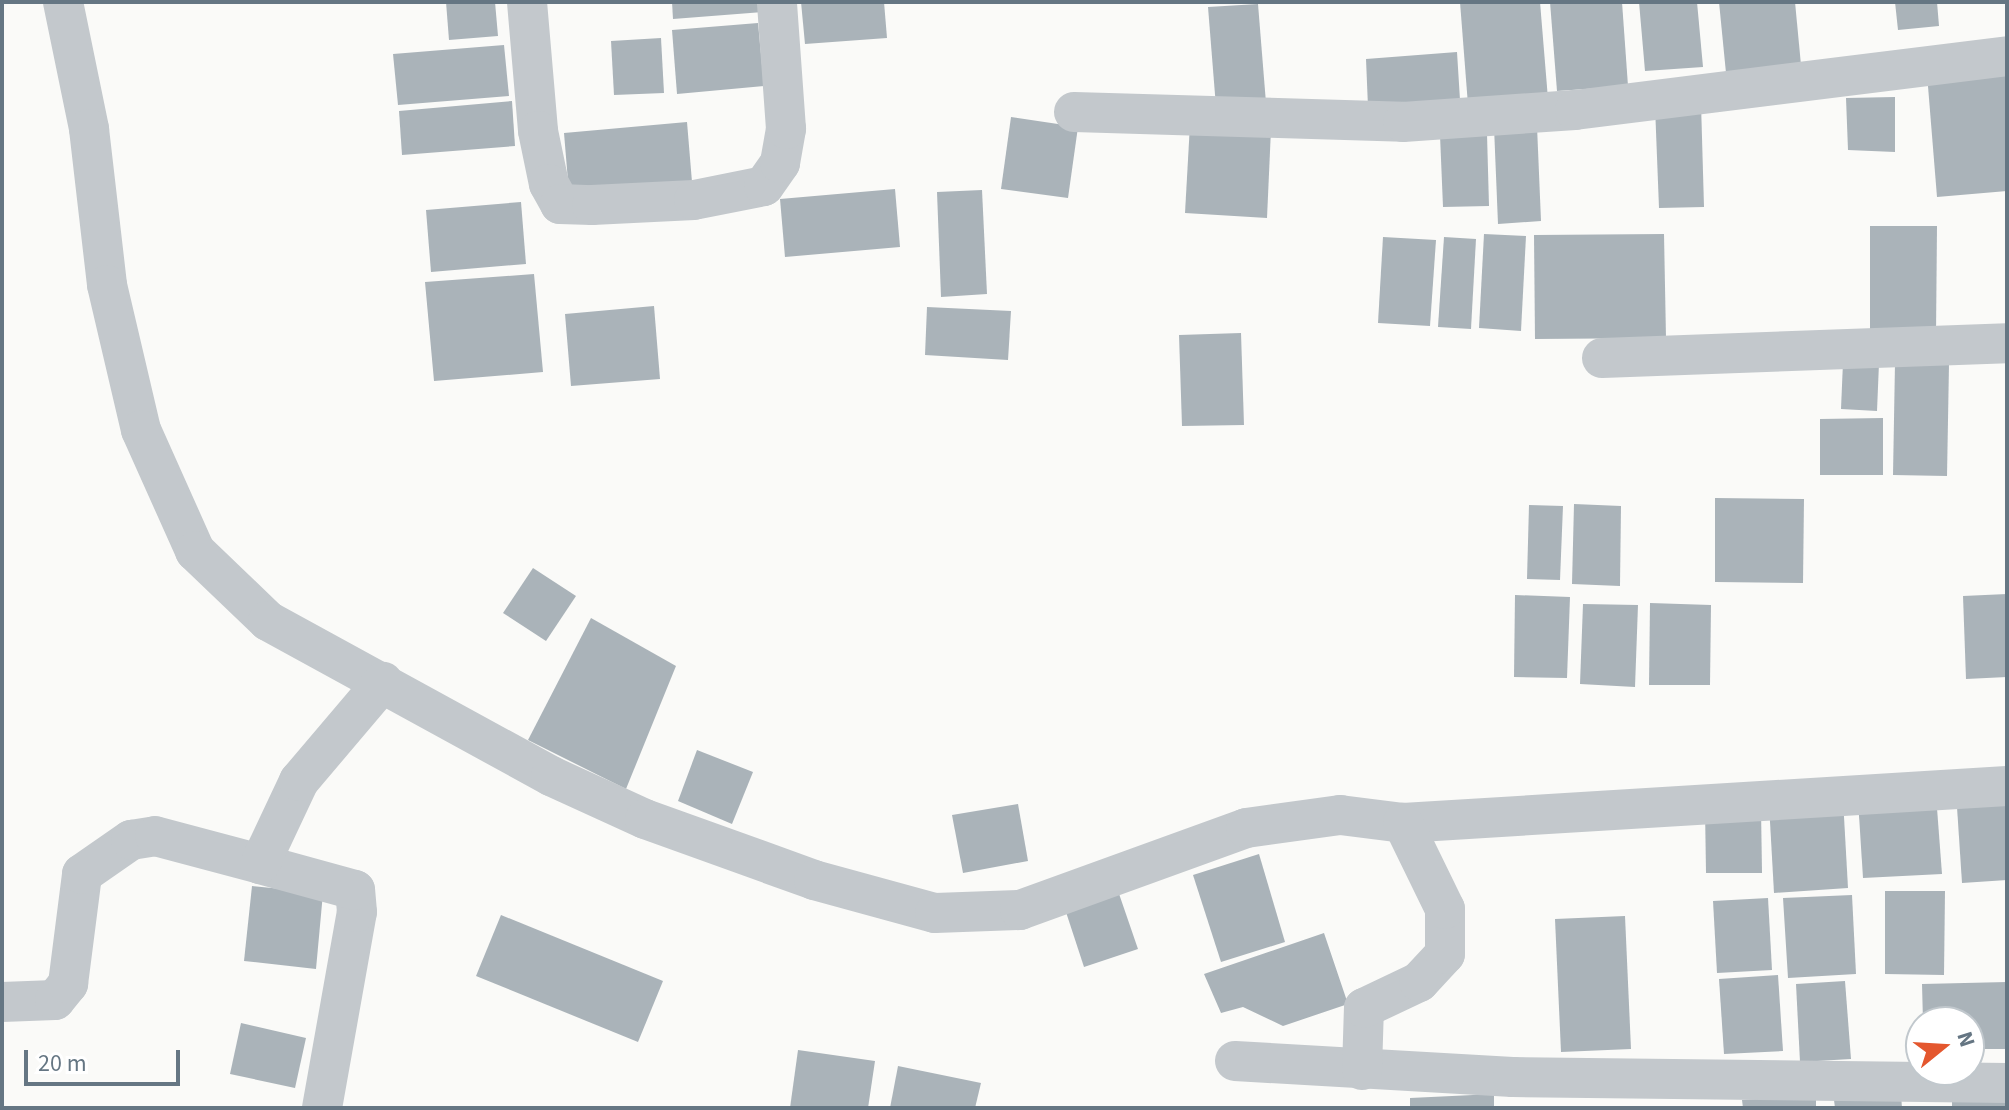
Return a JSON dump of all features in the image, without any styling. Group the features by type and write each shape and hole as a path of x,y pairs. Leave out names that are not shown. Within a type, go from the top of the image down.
{"street":[{"path":"63,2 89,129 107,285 141,430 195,551 268,621 551,776 645,819 814,880 935,913 1020,910 1246,828 1340,815 1403,823 2007,786"},
{"path":"527,2 538,131 549,184 560,204 592,205 694,200 764,186 780,163 786,129 777,2"},
{"path":"1074,112 1403,122 1636,104 2007,56"},
{"path":"1602,358 2007,343"},
{"path":"260,864 299,781 383,682"},
{"path":"1362,1070 1364,1008 1419,982 1445,954 1445,909 1403,823"},
{"path":"2,1002 55,1000 68,984 82,874 131,840 155,836 355,890 357,912 322,1108"},
{"path":"1235,1061 1362,1070 1513,1092 2007,1083"}],"building":[{"path":"446,2 495,2 498,36 449,40"},
{"path":"672,2 762,2 763,12 673,19"},
{"path":"801,2 884,2 887,38 805,44"},
{"path":"1460,2 1540,2 1548,99 1468,105"},
{"path":"1550,2 1622,2 1628,86 1557,91"},
{"path":"1639,2 1697,2 1703,67 1645,71"},
{"path":"1719,2 1795,2 1801,65 1726,73"},
{"path":"1895,2 1937,2 1939,26 1898,30"},
{"path":"1258,4 1266,103 1216,107 1208,7"},
{"path":"758,23 764,86 677,94 672,30"},
{"path":"661,38 664,93 614,95 611,41"},
{"path":"504,45 509,96 398,105 393,54"},
{"path":"1457,52 1460,100 1368,107 1366,59"},
{"path":"2007,67 2007,191 1937,197 1927,74"},
{"path":"1895,97 1895,152 1848,150 1846,98"},
{"path":"512,101 515,146 402,155 399,111"},
{"path":"1701,103 1704,207 1659,208 1655,106"},
{"path":"1011,117 1078,127 1068,198 1001,189"},
{"path":"687,122 692,182 569,193 564,133"},
{"path":"1190,124 1271,129 1267,218 1185,213"},
{"path":"1537,126 1541,221 1498,224 1494,127"},
{"path":"1487,134 1489,206 1443,207 1440,135"},
{"path":"895,189 900,247 785,257 780,199"},
{"path":"982,190 987,294 941,297 937,192"},
{"path":"521,202 526,264 431,272 426,210"},
{"path":"1870,226 1937,226 1936,335 1870,334"},
{"path":"1484,234 1526,236 1521,331 1479,328"},
{"path":"1664,234 1666,338 1535,339 1534,235"},
{"path":"1383,237 1436,240 1430,326 1378,323"},
{"path":"1444,237 1476,239 1471,329 1438,327"},
{"path":"534,274 543,372 434,381 425,282"},
{"path":"654,306 660,379 571,386 565,314"},
{"path":"927,307 1011,311 1008,360 925,355"},
{"path":"1241,333 1244,425 1182,426 1179,335"},
{"path":"1843,362 1879,363 1877,411 1841,409"},
{"path":"1895,363 1949,364 1947,476 1893,475"},
{"path":"1883,418 1883,475 1820,475 1820,419"},
{"path":"1715,498 1804,499 1803,583 1715,582"},
{"path":"1574,504 1621,506 1620,586 1572,584"},
{"path":"1529,505 1563,506 1560,580 1527,579"},
{"path":"533,568 576,596 546,641 503,613"},
{"path":"2007,594 2007,677 1966,679 1963,596"},
{"path":"1515,595 1570,597 1567,678 1514,677"},
{"path":"1650,603 1711,605 1710,685 1649,685"},
{"path":"1583,604 1638,605 1635,687 1580,684"},
{"path":"591,618 676,666 626,789 528,740"},
{"path":"697,750 753,772 732,824 678,801"},
{"path":"1936,795 1942,874 1863,878 1858,800"},
{"path":"1843,799 1848,888 1774,893 1769,804"},
{"path":"1018,804 1028,861 963,873 952,815"},
{"path":"2007,804 2007,880 1962,883 1957,807"},
{"path":"1705,809 1761,809 1762,873 1706,873"},
{"path":"1259,854 1285,942 1221,962 1193,875"},
{"path":"252,886 323,893 316,969 244,961"},
{"path":"1117,888 1138,949 1084,967 1064,906"},
{"path":"1885,891 1945,891 1944,975 1885,974"},
{"path":"1852,895 1856,974 1788,978 1783,898"},
{"path":"1768,898 1772,970 1717,973 1713,901"},
{"path":"501,915 663,981 638,1042 476,976"},
{"path":"1625,916 1631,1049 1561,1052 1555,919"},
{"path":"1324,933 1348,1004 1283,1026 1243,1007 1221,1013 1204,974"},
{"path":"1778,975 1783,1051 1724,1054 1719,979"},
{"path":"1845,981 1851,1059 1800,1062 1796,984"},
{"path":"2007,982 2007,1049 1985,1049 1985,1006 1923,1006 1922,984"},
{"path":"241,1023 306,1038 295,1088 230,1074"},
{"path":"798,1050 875,1061 868,1108 790,1108"},
{"path":"898,1066 981,1083 975,1108 890,1108"},
{"path":"1494,1094 1494,1108 1410,1108 1410,1098"},
{"path":"1816,1095 1816,1108 1743,1108 1742,1100"},
{"path":"1901,1095 1902,1108 1835,1108 1834,1100"},
{"path":"2007,1096 2007,1108 1952,1108 1952,1098"}]}
